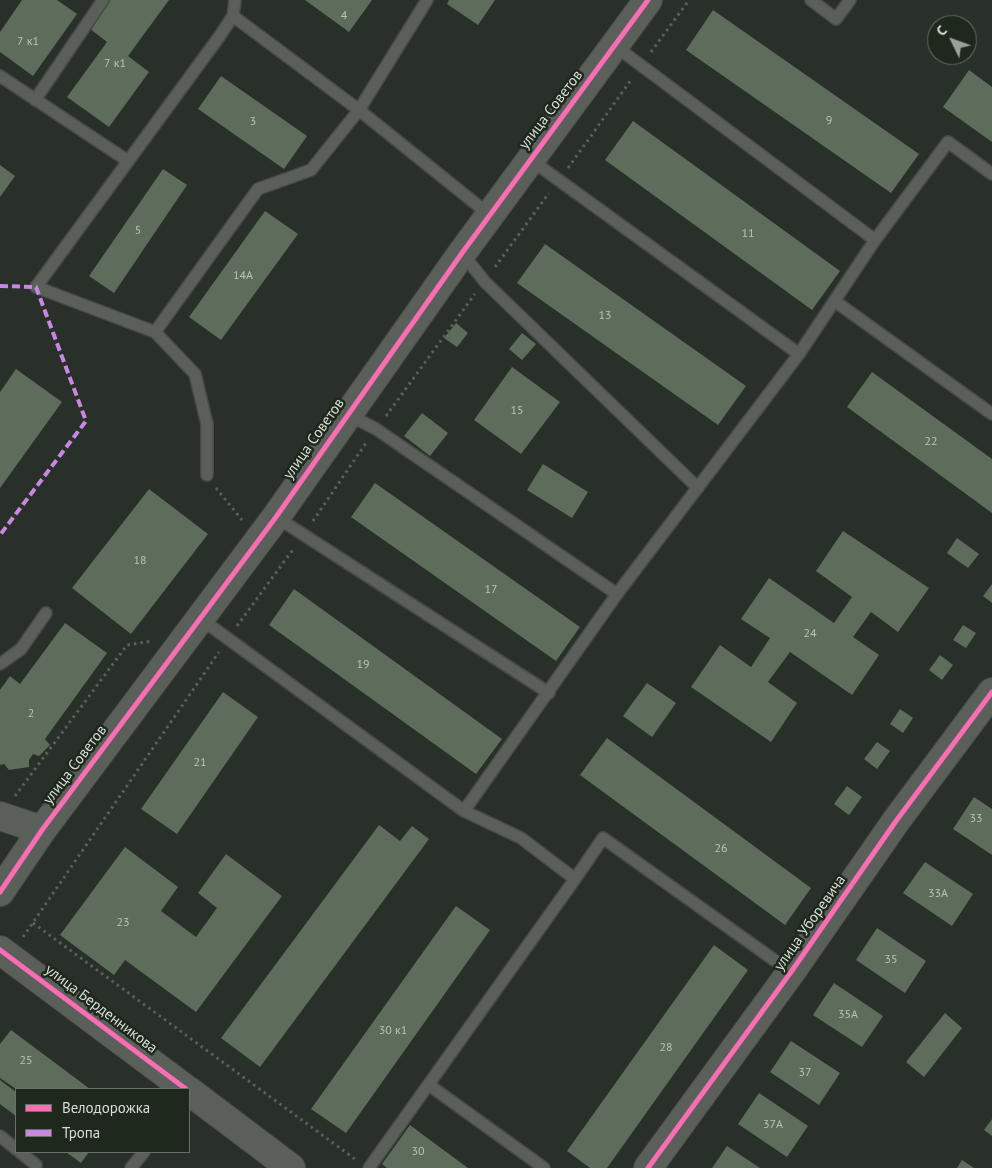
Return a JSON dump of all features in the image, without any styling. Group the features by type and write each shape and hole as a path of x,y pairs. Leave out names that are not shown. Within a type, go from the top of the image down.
{"street":[{"name":"улица Советов","path":"0,892 42,830 276,517 462,253 648,0"},
{"name":"улица Уборевича","path":"648,1168 791,972 896,821 992,692"},
{"path":"0,816 42,830"},
{"name":"улица Берденникова","path":"5,953 184,1088"},
{"name":"улица Берденникова","path":"190,1093 290,1168"}],"lane":[{"path":"35,100 103,0"},
{"path":"206,475 206,424 195,374 155,332 36,287 233,16 235,0"},
{"path":"155,332 258,189 311,170 359,110 427,0"},
{"path":"811,0 836,19 850,0"},
{"path":"233,16 359,110 491,216"},
{"path":"615,46 875,240"},
{"path":"0,76 128,162"},
{"path":"464,811 617,594 799,354 836,302 875,240 948,142 992,174"},
{"path":"530,159 560,178 799,354"},
{"path":"462,253 484,282 698,488"},
{"path":"836,302 992,414"},
{"path":"347,414 376,429 617,594"},
{"path":"276,517 549,693"},
{"path":"0,664 21,649 46,613"},
{"path":"201,619 464,811 520,838 575,879"},
{"path":"364,1165 429,1085 603,838 791,972"},
{"path":"429,1085 544,1168"},
{"path":"0,1136 15,1148"},
{"path":"21,1153 36,1164"},
{"path":"131,1168 143,1153"}],"path":[{"path":"5,953 33,923 228,638 304,535 376,429 689,0"},
{"path":"206,475 246,525"},
{"path":"33,923 364,1165"}],"building":[{"path":"22,0 57,0 77,14 33,76 0,52 0,32"},
{"path":"109,0 169,0 128,56 149,72 109,127 67,97 107,42 89,28"},
{"path":"305,0 372,0 349,32"},
{"path":"449,0 495,0 478,25 447,4"},
{"path":"713,10 919,154 891,193 686,50"},
{"path":"969,70 992,87 992,142 943,107"},
{"path":"221,76 307,136 284,169 198,109"},
{"path":"633,121 840,271 812,310 605,160"},
{"path":"0,165 15,176 0,197"},
{"path":"163,169 187,185 114,293 89,276"},
{"path":"265,211 298,234 221,340 189,317"},
{"path":"545,244 746,386 718,425 517,283"},
{"path":"456,323 468,333 457,347 444,338"},
{"path":"522,333 536,344 522,360 509,349"},
{"path":"512,367 560,402 521,454 474,420"},
{"path":"16,369 62,402 0,488 0,392"},
{"path":"872,372 992,459 992,513 847,407"},
{"path":"422,413 448,433 430,456 404,436"},
{"path":"543,464 588,492 572,518 527,490"},
{"path":"375,483 580,627 556,661 351,517"},
{"path":"149,489 208,534 131,634 72,588"},
{"path":"843,531 929,588 898,632 871,612 853,637 879,655 852,695 790,652 768,682 797,703 771,742 691,687 720,645 751,667 770,638 741,619 769,578 834,623 852,597 816,571"},
{"path":"957,538 979,554 968,568 947,553"},
{"path":"992,584 992,603 983,596"},
{"path":"294,589 502,739 476,774 269,625"},
{"path":"65,623 107,653 45,739 50,745 39,756 33,754 29,760 29,767 9,770 4,764 0,765 0,690 10,676 20,684"},
{"path":"963,625 976,633 966,648 953,640"},
{"path":"940,655 953,665 942,680 929,670"},
{"path":"647,683 676,703 652,737 623,716"},
{"path":"223,692 258,717 177,834 141,809"},
{"path":"900,709 913,718 903,733 890,724"},
{"path":"607,738 811,888 785,925 580,775"},
{"path":"877,742 890,751 877,769 864,759"},
{"path":"847,786 862,797 849,815 834,804"},
{"path":"974,797 992,809 992,855 953,829"},
{"path":"379,825 400,841 412,826 429,839 260,1067 221,1038"},
{"path":"125,847 178,887 161,911 196,937 217,908 198,893 226,854 282,896 196,1012 125,960 114,975 60,935"},
{"path":"925,862 973,894 952,926 903,893"},
{"path":"456,906 490,930 346,1133 311,1109"},
{"path":"877,928 926,961 905,993 856,960"},
{"path":"714,945 748,970 607,1168 590,1168 567,1151"},
{"path":"834,983 883,1016 862,1047 813,1015"},
{"path":"945,1013 962,1028 924,1077 906,1062"},
{"path":"11,1030 89,1088 15,1088 0,1078 0,1044"},
{"path":"791,1041 840,1073 819,1105 770,1072"},
{"path":"0,1080 15,1091 15,1115 0,1104"},
{"path":"759,1093 808,1126 787,1157 738,1124"},
{"path":"992,1119 992,1136 984,1130"},
{"path":"410,1125 468,1168 387,1168 382,1164"},
{"path":"727,1146 760,1168 712,1168"},
{"path":"67,1153 88,1153 81,1163"},
{"path":"962,1160 974,1168 957,1168"}],"marked path":[{"path":"0,286 36,287 86,421 0,535"}],"cycle path":[{"path":"0,892 42,830 276,517 462,253 648,0"},
{"path":"648,1168 791,972 896,821 992,692"},
{"path":"0,950 185,1088"}]}
